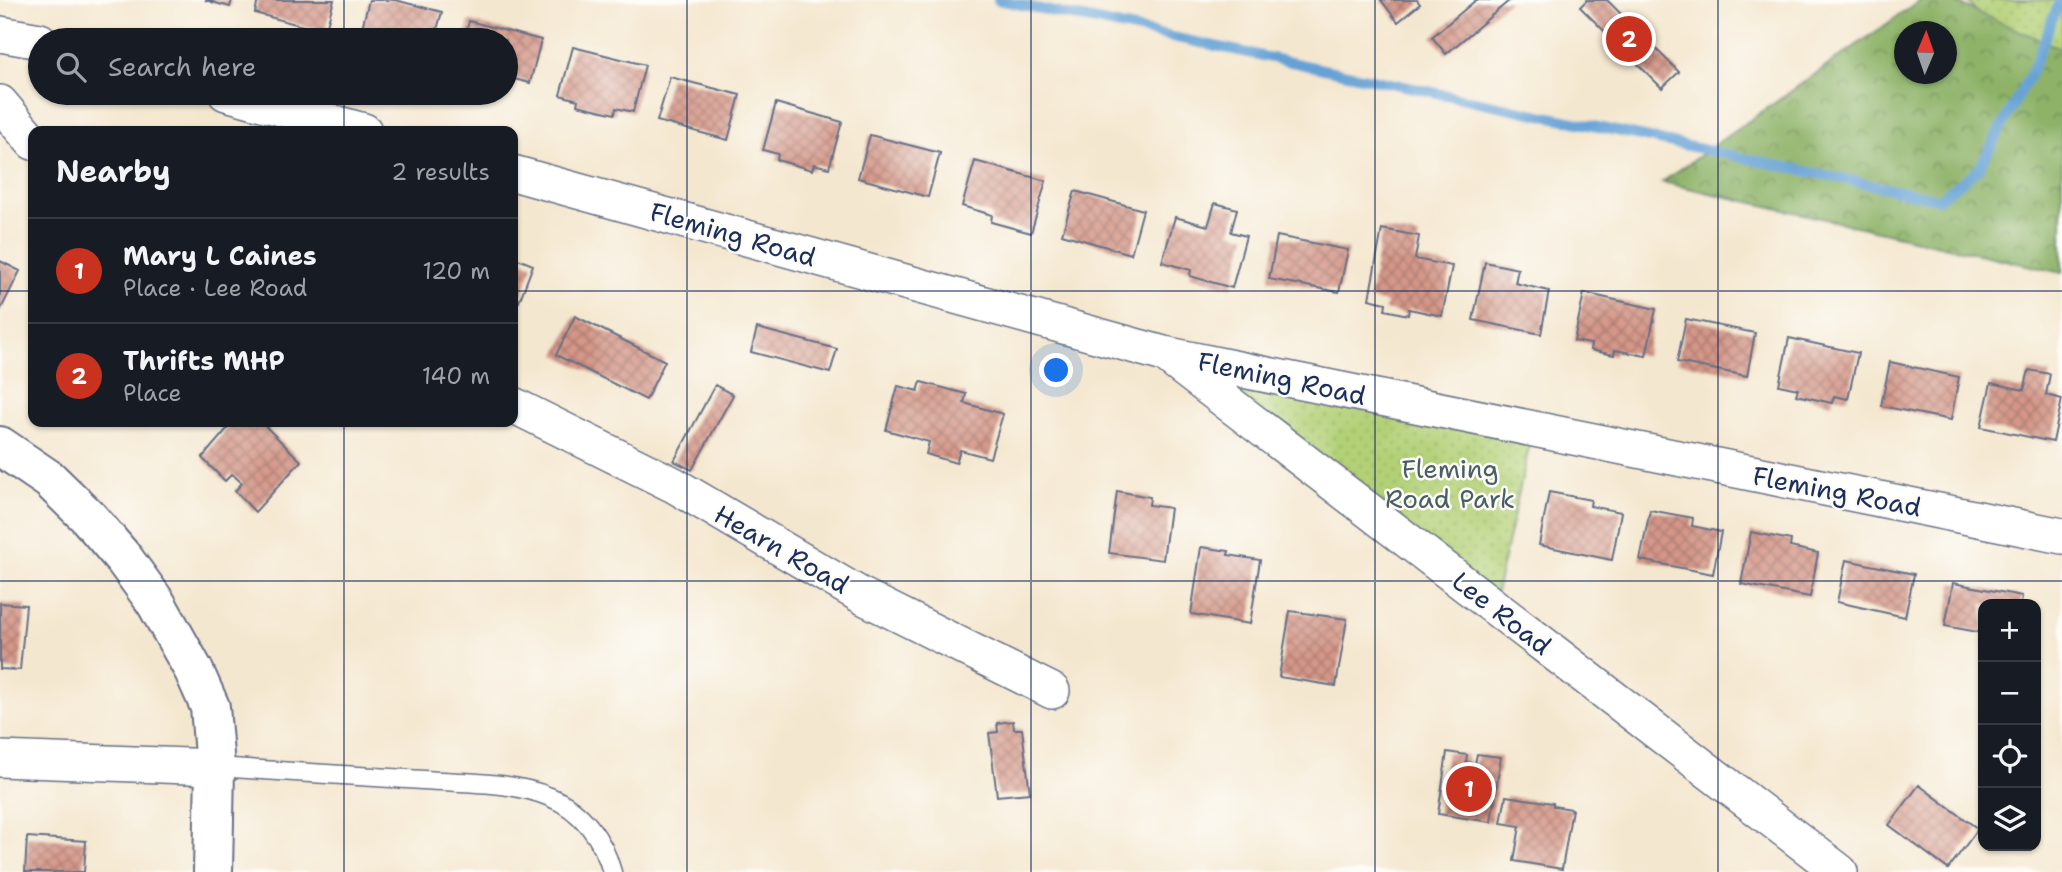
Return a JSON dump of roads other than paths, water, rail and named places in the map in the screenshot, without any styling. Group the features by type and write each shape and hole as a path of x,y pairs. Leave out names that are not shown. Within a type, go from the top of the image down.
{"street":[{"path":"0,34 28,39"},
{"path":"0,103 28,136"},
{"path":"270,105 346,126"},
{"name":"Fleming Road","path":"518,174 1164,354 2062,536"},
{"name":"Lee Road","path":"1164,354 1840,872"},
{"name":"Hearn Road","path":"518,407 674,485 862,596 1052,691"},
{"path":"0,446 50,480 89,518 124,559 156,603 194,671 210,707 215,767 214,872"},
{"path":"0,759 215,767"}],"lane":[{"path":"215,767 471,783 533,790 570,808 585,822 598,838 612,872"}],"waterway":[{"path":"998,0 1938,199 1978,170 2031,73 2060,0"}],"place":[{"name":"Thrifts MHP","path":"1629,39"},
{"name":"Mary L Caines","path":"1469,789"}],"park label":[{"name":"Fleming Road Park","path":"1450,483"}]}
